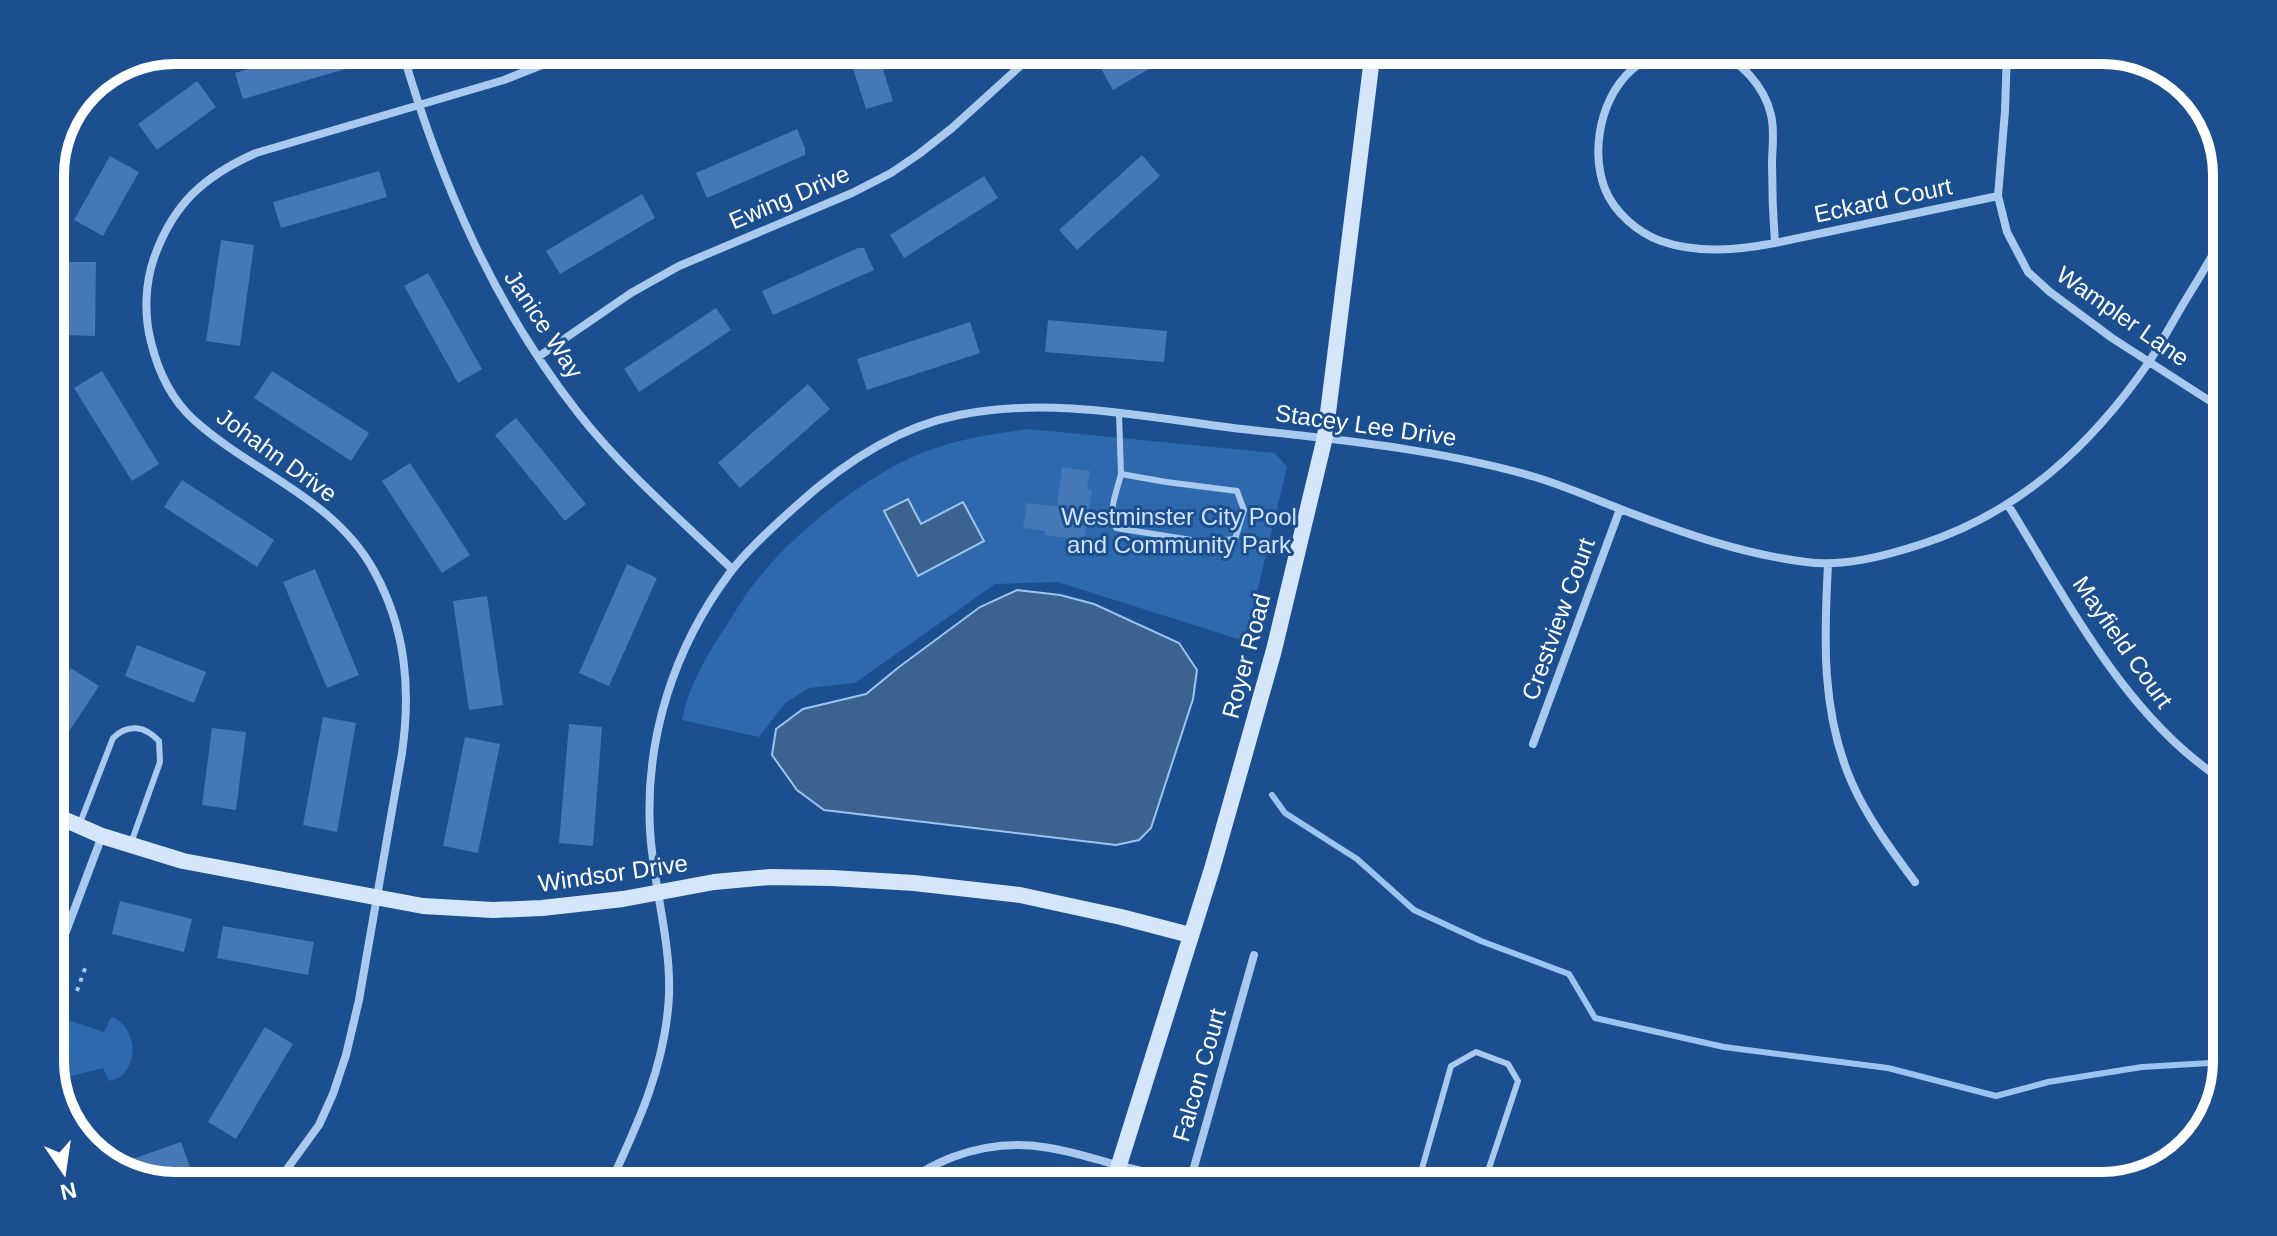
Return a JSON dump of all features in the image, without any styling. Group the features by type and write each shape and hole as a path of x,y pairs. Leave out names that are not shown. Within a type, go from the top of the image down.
{"street":[{"name":"Janice Way","path":"406,64 418,104 474,246 538,357 579,415 635,478 732,569"},
{"name":"Johahn Drive","path":"285,1172 319,1125 333,1094 359,1000 407,718 408,686 403,650 392,611 374,570 348,535 295,488 193,419 165,383 147,327 146,299 151,266 161,238 178,209 201,185 228,165 256,153 504,80 544,64"},
{"name":"Ewing Drive","path":"538,357 631,293 679,266 852,193 891,173 952,128 1023,64"},
{"name":"Royer Road","path":"1118,1172 1212,869 1274,650 1325,437 1371,64"},
{"name":"Eckard Court","path":"1639,64 1619,84 1604,113 1599,137 1599,163 1605,189 1619,212 1639,230 1660,241 1714,250 1775,243 1998,196"},
{"name":"Eckard Court","path":"1737,64 1759,89 1771,115 1775,243"},
{"name":"Wampler Lane","path":"2007,64 1998,196 2007,232 2028,272 2070,308 2213,403"},
{"name":"Stacey Lee Drive","path":"615,1172 646,1106 661,1058 667,1024 669,988 650,830 652,768 661,715 677,662 700,616 732,569 813,490 877,446 954,415 1046,407 1383,444 1461,457 1556,483 1730,548 1828,564 1901,551 1927,543 1983,520 2040,482 2077,448 2149,362 2213,255"},
{"name":"Mayfield Court","path":"2008,505 2109,666 2138,705 2189,756 2213,773"},
{"name":"Crestview Court","path":"1533,744 1620,509"},
{"path":"1828,564 1824,634 1827,692 1841,754 1853,785 1879,831 1915,882"},
{"name":"Windsor Drive","path":"64,820 129,846 183,861 423,906 493,910 582,904 714,882 770,877 832,878 914,883 1020,895 1190,935"},
{"path":"64,937 102,836"},
{"name":"Falcon Court","path":"1192,1172 1254,955"},
{"name":"Falcon Court","path":"923,1172 965,1153 1010,1144 1070,1151 1145,1172"},
{"name":"Royer Road","path":"1115,1172 1119,1165"}],"lane":[{"path":"1119,413 1121,474 1112,508 1116,528 1204,542 1235,539 1244,510 1237,491 1121,474"},
{"path":"78,827 113,738 125,729 145,730 159,741 160,762 129,846"},
{"path":"1421,1172 1451,1066 1476,1052 1508,1064 1518,1081 1488,1172"}],"path":[{"path":"77,991 87,963"}],"green space":[{"name":"Westminster City Pool and Community Park","path":"1029,429 1275,453 1287,467 1244,641 1058,582 995,584 855,683 809,688 785,703 759,737 682,720 689,695 712,648 753,585 789,545 827,511 869,481 910,458 968,439"},
{"path":"111,1017 121,1022 131,1040 131,1061 119,1077 109,1081 103,1068 65,1077 64,1019 104,1032"}],"shaded area":[{"path":"908,499 921,524 963,502 984,541 918,576 884,511"},
{"path":"1017,590 1060,595 1094,604 1179,643 1197,670 1193,699 1151,828 1139,840 1116,845 824,810 797,790 772,755 776,729 803,709 866,694 980,607"}],"building":[{"path":"267,64 348,64 349,68 243,99 235,73"},
{"path":"852,64 881,64 893,101 866,109"},
{"path":"1101,64 1157,64 1113,90"},
{"path":"197,81 216,107 157,150 138,124"},
{"path":"797,129 805,155 707,198 696,173"},
{"path":"1142,155 1160,176 1077,250 1059,230"},
{"path":"110,156 139,172 103,236 74,220"},
{"path":"379,171 387,197 281,228 273,202"},
{"path":"984,176 998,198 904,258 890,235"},
{"path":"642,194 655,218 560,274 546,251"},
{"path":"221,240 254,245 240,346 206,341"},
{"path":"864,248 874,270 773,315 762,291"},
{"path":"64,262 96,262 95,336 64,335"},
{"path":"428,273 482,369 458,383 404,286"},
{"path":"716,308 731,330 639,392 624,369"},
{"path":"1048,320 1167,331 1164,362 1045,352"},
{"path":"970,322 980,353 867,390 857,359"},
{"path":"102,371 159,464 132,481 74,388"},
{"path":"272,371 369,433 351,461 254,398"},
{"path":"808,384 830,409 740,488 718,463"},
{"path":"516,418 586,504 565,521 495,435"},
{"path":"410,463 470,555 442,573 382,481"},
{"path":"1062,467 1090,471 1087,489 1092,490 1084,540 1045,535 1045,531 1023,528 1027,503 1057,506"},
{"path":"182,480 274,540 257,567 164,507"},
{"path":"627,564 657,578 609,686 579,673"},
{"path":"315,569 359,675 327,688 283,582"},
{"path":"487,596 503,705 469,710 453,601"},
{"path":"137,645 206,672 194,703 125,676"},
{"path":"71,668 99,686 64,739 64,678"},
{"path":"323,717 356,723 337,832 303,825"},
{"path":"569,724 602,727 593,846 559,843"},
{"path":"212,728 246,732 236,810 202,805"},
{"path":"465,737 500,744 478,853 443,846"},
{"path":"120,901 192,919 184,952 112,934"},
{"path":"223,926 314,942 308,975 217,958"},
{"path":"265,1027 293,1044 236,1139 208,1122"},
{"path":"181,1142 192,1172 160,1171 126,1161"}],"waterway":[{"path":"1272,795 1285,813 1357,859 1414,910 1481,941 1569,974 1595,1018 1724,1047 1888,1068 1996,1096 2048,1082 2142,1067 2213,1063"}]}
